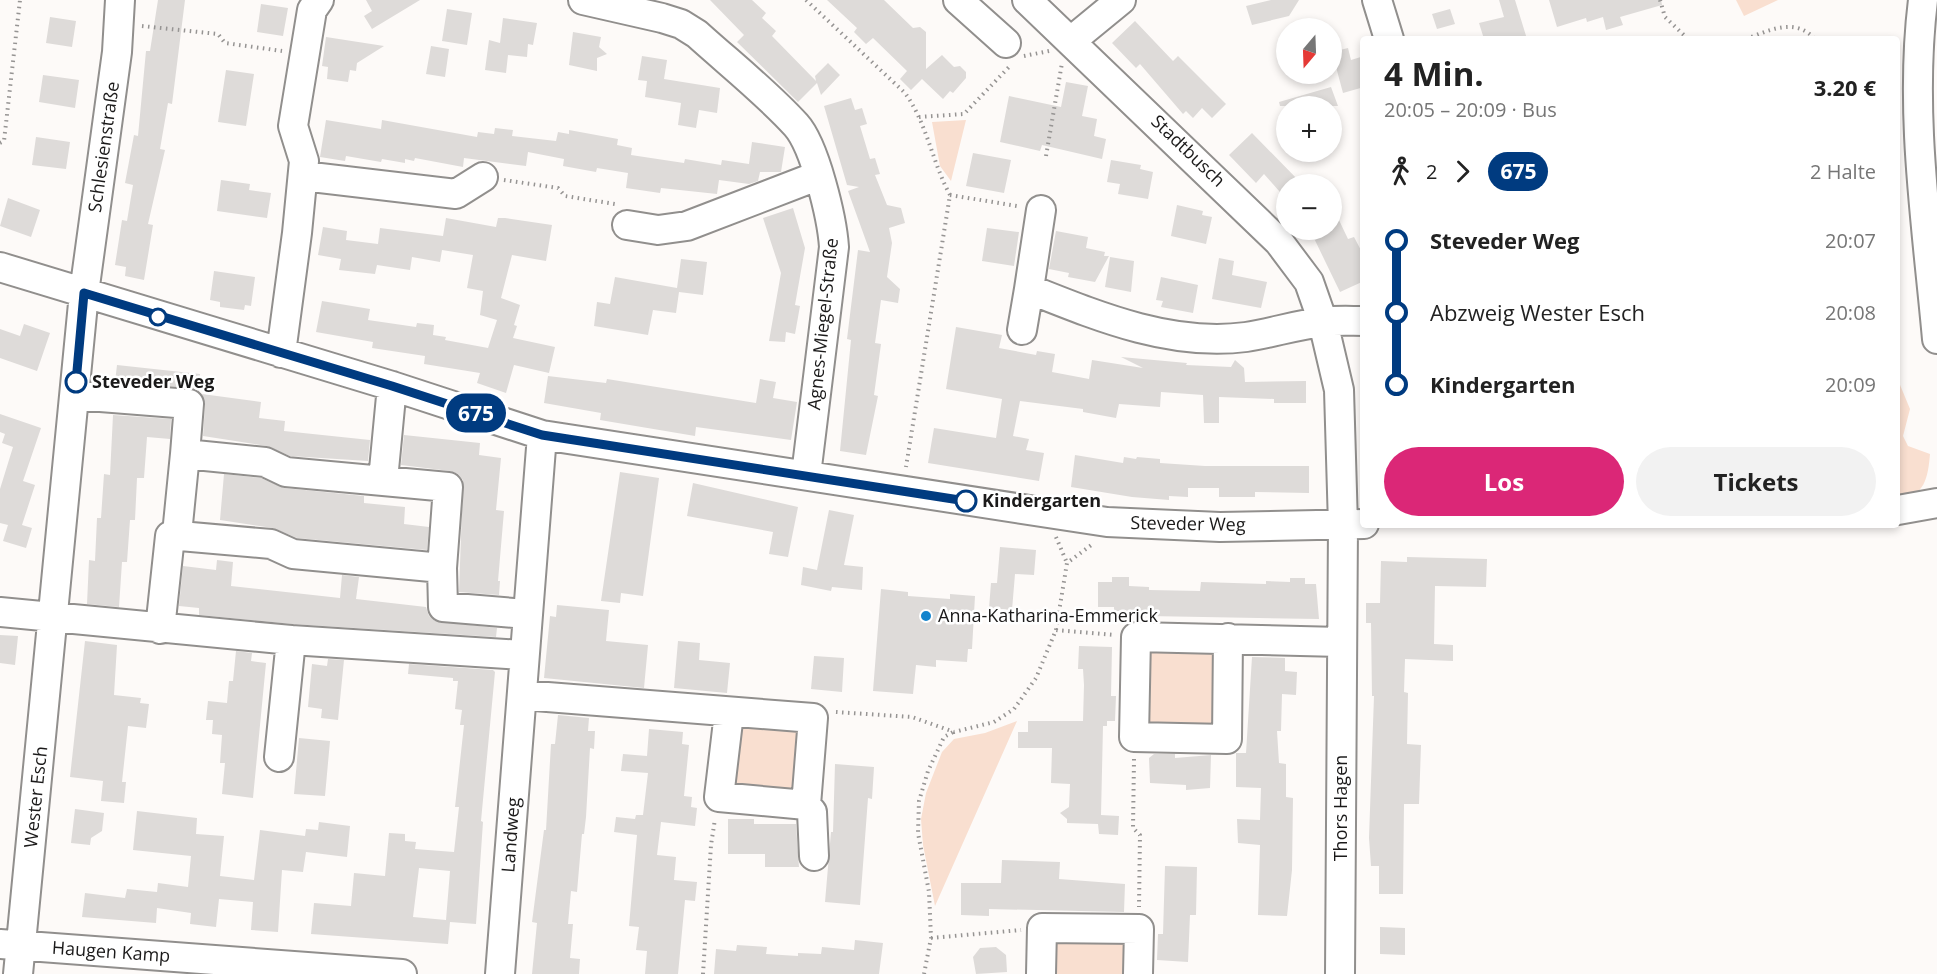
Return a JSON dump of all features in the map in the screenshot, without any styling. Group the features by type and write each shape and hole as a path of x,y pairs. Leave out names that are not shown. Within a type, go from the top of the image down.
{"street":[{"path":"281,353 304,161 293,126 312,10 319,0"},
{"name":"Agnes-Miegel-Straße","path":"583,0 662,18 681,24 698,34 797,126 832,220 834,247 806,475"},
{"path":"958,0 1012,55"},
{"name":"Stadtbusch","path":"1027,0 1280,242 1309,282 1323,322 1339,390 1353,524"},
{"path":"1071,41 1121,0"},
{"path":"1377,0 1388,36"},
{"path":"1923,0 1917,58 1918,125 1937,339"},
{"name":"Schlesienstraße","path":"84,293 117,52 120,5"},
{"path":"303,176 456,195 483,177"},
{"path":"627,225 658,230 687,226 817,176"},
{"path":"1022,330 1041,210"},
{"name":"Steveder Weg","path":"0,267 392,386 542,435 1107,522 1220,527 1353,524"},
{"path":"1029,289 1132,327 1205,338 1245,337 1323,322 1360,321"},
{"name":"Wester Esch","path":"18,974 11,945 54,619 84,293"},
{"path":"383,480 392,386"},
{"path":"75,395 189,404 178,524 180,536"},
{"name":"Landweg","path":"500,974 522,695 526,614 542,435"},
{"path":"185,454 265,462 286,472 448,487 442,568 443,607 526,614"},
{"path":"1900,510 1937,503"},
{"name":"Thors Hagen","path":"1340,974 1341,642 1353,524"},
{"path":"160,629 170,536 271,544 293,554 442,568"},
{"path":"0,612 291,640 523,655"},
{"path":"1228,638 1227,739 1134,737 1136,637 1228,638 1341,642"},
{"path":"279,758 291,640"},
{"path":"522,695 813,718 806,805"},
{"path":"729,713 719,797 806,805 812,812 814,856"},
{"path":"1041,974 1042,928 1139,929 1138,974"},
{"name":"Haugen Kamp","path":"11,945 402,974"}],"path":[{"path":"0,143 4,141 20,0"},
{"path":"806,0 905,93 918,110 939,176 950,195 903,491"},
{"path":"1660,0 1665,17 1685,36"},
{"path":"120,5 140,26 218,34 225,43 304,55"},
{"path":"1755,36 1783,26 1807,30 1812,36"},
{"path":"919,117 964,114 1012,55 1042,54 1071,41"},
{"path":"1046,156 1059,69 1071,41"},
{"path":"483,177 558,188 565,196 616,204 627,225"},
{"path":"950,195 1041,210"},
{"path":"924,974 931,938 929,892 918,833 919,801 928,771 944,737 954,732 994,722 1014,709 1036,678 1056,630 1068,563 1094,544 1107,522"},
{"path":"1056,630 1136,637"},
{"path":"813,718 822,711 912,717 954,732"},
{"path":"1134,737 1133,828 1140,835 1139,929"},
{"path":"704,974 711,845 719,797"},
{"path":"931,938 1042,928"}],"shaded area":[{"path":"1736,0 1778,0 1744,16"},
{"path":"966,120 951,181 940,166 932,122"},
{"path":"1900,385 1910,409 1903,436 1908,446 1930,454 1923,484 1919,490 1900,499"},
{"path":"1147,651 1217,651 1216,724 1147,725"},
{"path":"1017,721 935,906 923,845 921,819 926,793 942,752 954,739 985,733"},
{"path":"735,722 803,728 799,794 729,789"},
{"path":"1052,933 1129,941 1129,974 1050,974"}],"building":[{"path":"158,0 185,0 172,104 168,103 160,149 165,150 148,224 153,225 144,280 125,276 126,267 115,265 122,220 127,221 133,185 125,183 134,135 138,136 146,51 150,51"},
{"path":"366,0 420,0 372,29 364,16 372,11"},
{"path":"710,0 752,0 766,13 762,18 776,31 772,36 816,81 815,76 828,63 840,75 821,95 817,83 798,102 737,42 744,35"},
{"path":"827,0 884,0 913,28 920,27 926,32 926,69 942,55 954,67 960,66 966,72 966,78 953,93 950,91 943,99 922,79 911,90 900,79 907,71 873,38 866,44 854,32 857,28"},
{"path":"1271,0 1299,0 1289,16 1252,25 1246,6"},
{"path":"1499,0 1515,0 1526,36 1483,36 1479,23 1504,17"},
{"path":"1549,0 1661,0 1662,5 1620,17 1623,25 1606,30 1603,17 1587,22 1586,18 1557,27"},
{"path":"261,4 288,8 283,36 257,32"},
{"path":"447,9 472,13 467,45 442,41"},
{"path":"1450,9 1455,24 1437,29 1432,14"},
{"path":"50,17 76,21 72,47 46,43"},
{"path":"503,18 537,23 533,45 528,44 527,57 508,55 506,73 485,70 489,40 500,43"},
{"path":"1135,21 1173,61 1178,56 1226,104 1212,118 1202,108 1193,118 1186,111 1183,114 1140,64 1136,68 1112,43"},
{"path":"573,32 601,37 599,47 607,54 597,58 597,71 569,65"},
{"path":"326,37 384,46 357,63 356,71 350,70 348,82 327,79 328,67 322,66"},
{"path":"431,46 449,49 445,77 426,74"},
{"path":"1348,48 1351,60 1360,57 1360,88 1343,93 1341,84 1342,50"},
{"path":"642,56 667,60 664,79 720,88 717,113 699,110 696,128 678,125 681,103 645,97 647,81 638,80"},
{"path":"226,70 254,74 246,126 218,122"},
{"path":"43,75 79,80 75,108 39,102"},
{"path":"1066,82 1088,86 1082,116 1097,119 1094,136 1106,139 1102,159 1042,145 1040,151 1000,142 1009,96 1061,107"},
{"path":"1331,87 1334,96 1300,96"},
{"path":"851,98 855,110 862,108 867,124 860,126 870,159 875,158 880,174 875,175 887,205 901,208 905,223 889,228 892,243 887,277 900,289 898,303 881,300 875,343 881,344 874,395 878,396 866,455 840,451 851,340 847,339 858,250 870,252 848,191 859,187 847,185 824,106"},
{"path":"326,120 381,129 382,120 477,137 478,132 494,134 495,128 513,130 512,136 556,141 558,132 569,134 569,130 618,139 617,145 632,148 631,155 684,163 685,159 721,165 722,160 749,164 752,142 785,147 781,172 760,172 758,181 749,184 719,180 717,194 661,188 660,193 626,188 628,173 597,168 596,172 563,166 564,159 528,152 526,166 464,158 463,167 415,158 414,161 405,159 405,163 382,159 381,162 346,156 345,161 320,157"},
{"path":"1252,133 1276,157 1276,162 1280,162 1292,174 1276,174 1276,188 1264,174 1256,183 1229,155"},
{"path":"36,137 70,142 66,169 32,165"},
{"path":"973,153 1011,160 1004,193 966,186"},
{"path":"1111,160 1141,165 1140,169 1153,172 1148,199 1118,194 1120,184 1107,182"},
{"path":"221,180 250,184 249,190 271,193 267,218 217,211"},
{"path":"8,198 40,210 31,237 0,226"},
{"path":"1177,205 1203,211 1202,215 1212,217 1206,244 1171,236"},
{"path":"793,208 805,248 795,305 800,306 795,334 786,332 785,342 769,341 781,273 763,218"},
{"path":"446,218 496,227 498,218 552,225 546,261 512,255 501,298 520,305 513,338 555,347 549,373 514,365 506,393 477,383 480,373 424,364 425,356 372,348 373,342 316,332 322,301 370,309 368,320 416,327 417,323 434,325 433,335 446,337 445,340 488,348 497,320 480,315 483,291 467,288 473,255 442,250 440,262 412,257 410,270 377,265 375,274 339,270 341,259 318,255 323,227 347,231 346,240 378,244 380,228 443,236"},
{"path":"1342,226 1348,239 1354,237 1360,248 1360,283 1340,292 1315,240 1342,240"},
{"path":"987,228 1019,232 1014,266 982,261"},
{"path":"1056,231 1088,237 1086,248 1105,252 1104,256 1109,256 1095,282 1068,277 1069,273 1049,269"},
{"path":"1110,257 1134,261 1131,292 1105,287"},
{"path":"1219,258 1234,261 1232,275 1267,282 1261,308 1212,299"},
{"path":"681,259 707,262 703,295 679,292 676,313 653,310 648,335 594,326 597,302 610,304 615,277 677,288"},
{"path":"214,271 255,277 251,306 245,305 244,310 220,307 220,302 210,300"},
{"path":"1161,277 1198,285 1193,313 1161,307 1163,301 1156,300"},
{"path":"24,324 50,333 37,371 0,358 0,329 20,336"},
{"path":"956,327 1002,335 999,348 1036,355 1037,351 1055,354 1052,372 1089,379 1092,360 1143,368 1121,357 1187,363 1186,365 1231,367 1235,360 1244,368 1245,382 1306,381 1306,403 1274,403 1274,399 1219,397 1219,423 1204,423 1203,395 1161,392 1160,407 1119,404 1116,418 1083,412 1083,409 1020,401 1013,436 1029,439 1026,450 1044,453 1039,481 928,463 934,428 996,438 1002,399 946,389"},
{"path":"117,365 200,374 199,391 190,388 115,382"},
{"path":"548,376 606,383 607,379 756,403 760,379 776,382 773,398 797,402 791,440 696,427 695,436 600,420 601,413 544,403"},
{"path":"202,394 261,402 259,418 285,421 284,431 370,440 368,461 290,456 267,446 203,436 205,405"},
{"path":"0,414 41,428 23,481 35,485 22,525 32,528 26,548 3,541 8,525 0,523 0,489 13,447 2,443 5,434 0,432"},
{"path":"113,415 171,419 170,439 147,437 144,478 137,478 135,520 130,520 127,562 122,562 119,607 87,604 89,560 95,561 97,518 101,518 104,474 110,475"},
{"path":"404,435 480,443 479,455 501,458 496,510 504,511 498,581 500,581 499,595 459,592 463,480 458,474 450,471 401,465"},
{"path":"1075,455 1123,463 1124,457 1136,459 1137,457 1160,459 1160,463 1205,466 1309,466 1309,493 1255,492 1255,497 1219,497 1219,488 1188,488 1188,497 1169,496 1169,500 1132,497 1071,487"},
{"path":"620,472 659,478 643,596 621,593 620,603 601,601"},
{"path":"224,474 261,478 284,488 364,496 364,503 405,507 404,524 429,527 427,550 297,538 273,528 220,520"},
{"path":"693,483 798,507 788,557 769,554 773,532 687,516"},
{"path":"829,510 854,515 844,565 863,567 862,590 832,587 831,591 801,585 803,567 817,570"},
{"path":"1000,547 1036,550 1034,575 1015,574 1012,610 989,608 991,583 997,583"},
{"path":"1407,557 1487,559 1486,587 1435,586 1434,644 1453,645 1453,661 1405,659 1404,692 1408,693 1407,744 1421,745 1419,804 1404,804 1403,894 1379,894 1379,866 1371,866 1369,838 1374,696 1372,696 1371,623 1366,623 1366,603 1380,603 1381,561 1407,562"},
{"path":"217,560 233,562 231,586 340,598 342,575 359,577 356,599 426,607 429,616 435,621 497,628 496,637 292,624 199,615 199,608 179,606 183,566 216,570"},
{"path":"1112,577 1129,577 1129,586 1149,587 1149,590 1200,591 1201,582 1266,584 1266,581 1290,582 1290,578 1305,578 1305,584 1316,584 1319,619 1148,616 1148,611 1114,611 1114,607 1098,607 1098,582 1112,582"},
{"path":"881,589 908,592 908,596 950,599 950,594 975,596 972,649 968,649 967,662 936,660 936,667 916,665 913,694 873,691"},
{"path":"557,605 609,610 606,641 648,645 644,688 544,678 550,616 556,617"},
{"path":"0,635 18,636 15,665 0,663"},
{"path":"85,641 117,645 114,695 141,698 140,703 149,704 146,728 128,726 122,782 126,782 124,803 101,801 103,781 70,777"},
{"path":"678,641 700,643 699,660 730,663 727,693 674,688"},
{"path":"1079,646 1112,647 1111,696 1116,696 1115,721 1107,721 1107,726 1103,726 1101,815 1119,816 1118,835 1099,834 1098,824 1067,823 1067,819 1060,813 1069,807 1070,784 1051,783 1052,748 1018,748 1018,732 1028,732 1028,721 1083,721 1084,685 1083,669 1078,669"},
{"path":"236,651 252,653 251,661 266,663 253,798 222,794 225,763 220,763 222,735 212,734 213,720 206,720 208,701 227,703 229,681 233,681"},
{"path":"814,656 844,658 842,692 811,689"},
{"path":"1252,657 1285,658 1285,671 1297,672 1296,695 1282,694 1281,731 1277,731 1279,763 1286,764 1286,797 1293,798 1292,870 1287,916 1258,915 1260,845 1238,843 1237,819 1260,820 1261,788 1236,787 1236,753 1246,753"},
{"path":"328,659 344,660 338,720 321,718 322,709 308,707 312,664 327,666"},
{"path":"409,664 493,670 495,672 481,821 483,822 476,924 450,922 448,944 311,934 314,903 351,906 354,873 385,876 389,833 405,834 405,841 416,842 415,849 454,852 459,807 455,807 464,725 460,725 462,710 455,709 458,681 453,681 453,678 408,674","holes":["419,868 450,871 446,920 413,917"]},
{"path":"558,715 589,718 588,731 595,731 594,749 590,748 586,817 584,834 582,834 577,892 571,891 568,924 573,924 570,958 580,959 579,974 532,974 537,923 532,922 544,830 546,830 551,744 555,744"},
{"path":"649,729 683,732 682,744 689,745 684,796 692,797 691,807 697,808 695,826 661,822 657,855 676,857 674,880 697,882 695,901 685,900 678,974 645,974 647,951 636,950 639,927 629,926 637,835 614,832 616,817 635,819 636,815 643,815 648,773 621,771 623,754 647,756"},
{"path":"299,738 330,741 325,796 294,794"},
{"path":"1154,754 1175,754 1175,758 1211,755 1210,788 1186,790 1186,785 1150,783 1149,758"},
{"path":"835,764 874,767 872,799 868,798 860,905 825,902 831,832 833,832"},
{"path":"75,809 104,813 102,831 91,838 90,845 71,843"},
{"path":"137,811 197,818 196,834 224,836 220,876 254,880 260,830 305,836 306,829 318,830 319,822 350,826 347,857 306,852 303,872 282,870 278,932 251,930 253,902 219,899 216,927 190,924 191,913 157,908 156,923 82,917 85,893 125,898 127,889 157,892 158,883 188,887 191,856 133,850"},
{"path":"728,819 754,819 754,824 796,824 799,867 765,867 765,854 728,854"},
{"path":"1002,860 1060,862 1059,879 1125,884 1124,912 989,909 989,916 961,915 961,883 1001,883"},
{"path":"1165,866 1197,867 1196,915 1190,915 1188,962 1157,960 1158,934 1163,934"},
{"path":"1380,927 1405,928 1405,955 1380,954"},
{"path":"855,940 883,943 879,974 714,974 716,949 736,951 737,945 767,947 766,954 798,956 798,953 821,954 822,947 854,950"},
{"path":"996,947 1006,955 1007,972 976,974 973,957 980,948"}],"bus line":[{"name":"675","path":"76,382 84,293 157,317 392,386 542,435 966,501"}],"place":[{"name":"Steveder Weg","path":"76,382"},
{"name":"Kindergarten","path":"966,501"},
{"name":"Anna-Katharina-Emmerick","path":"926,616"}]}
